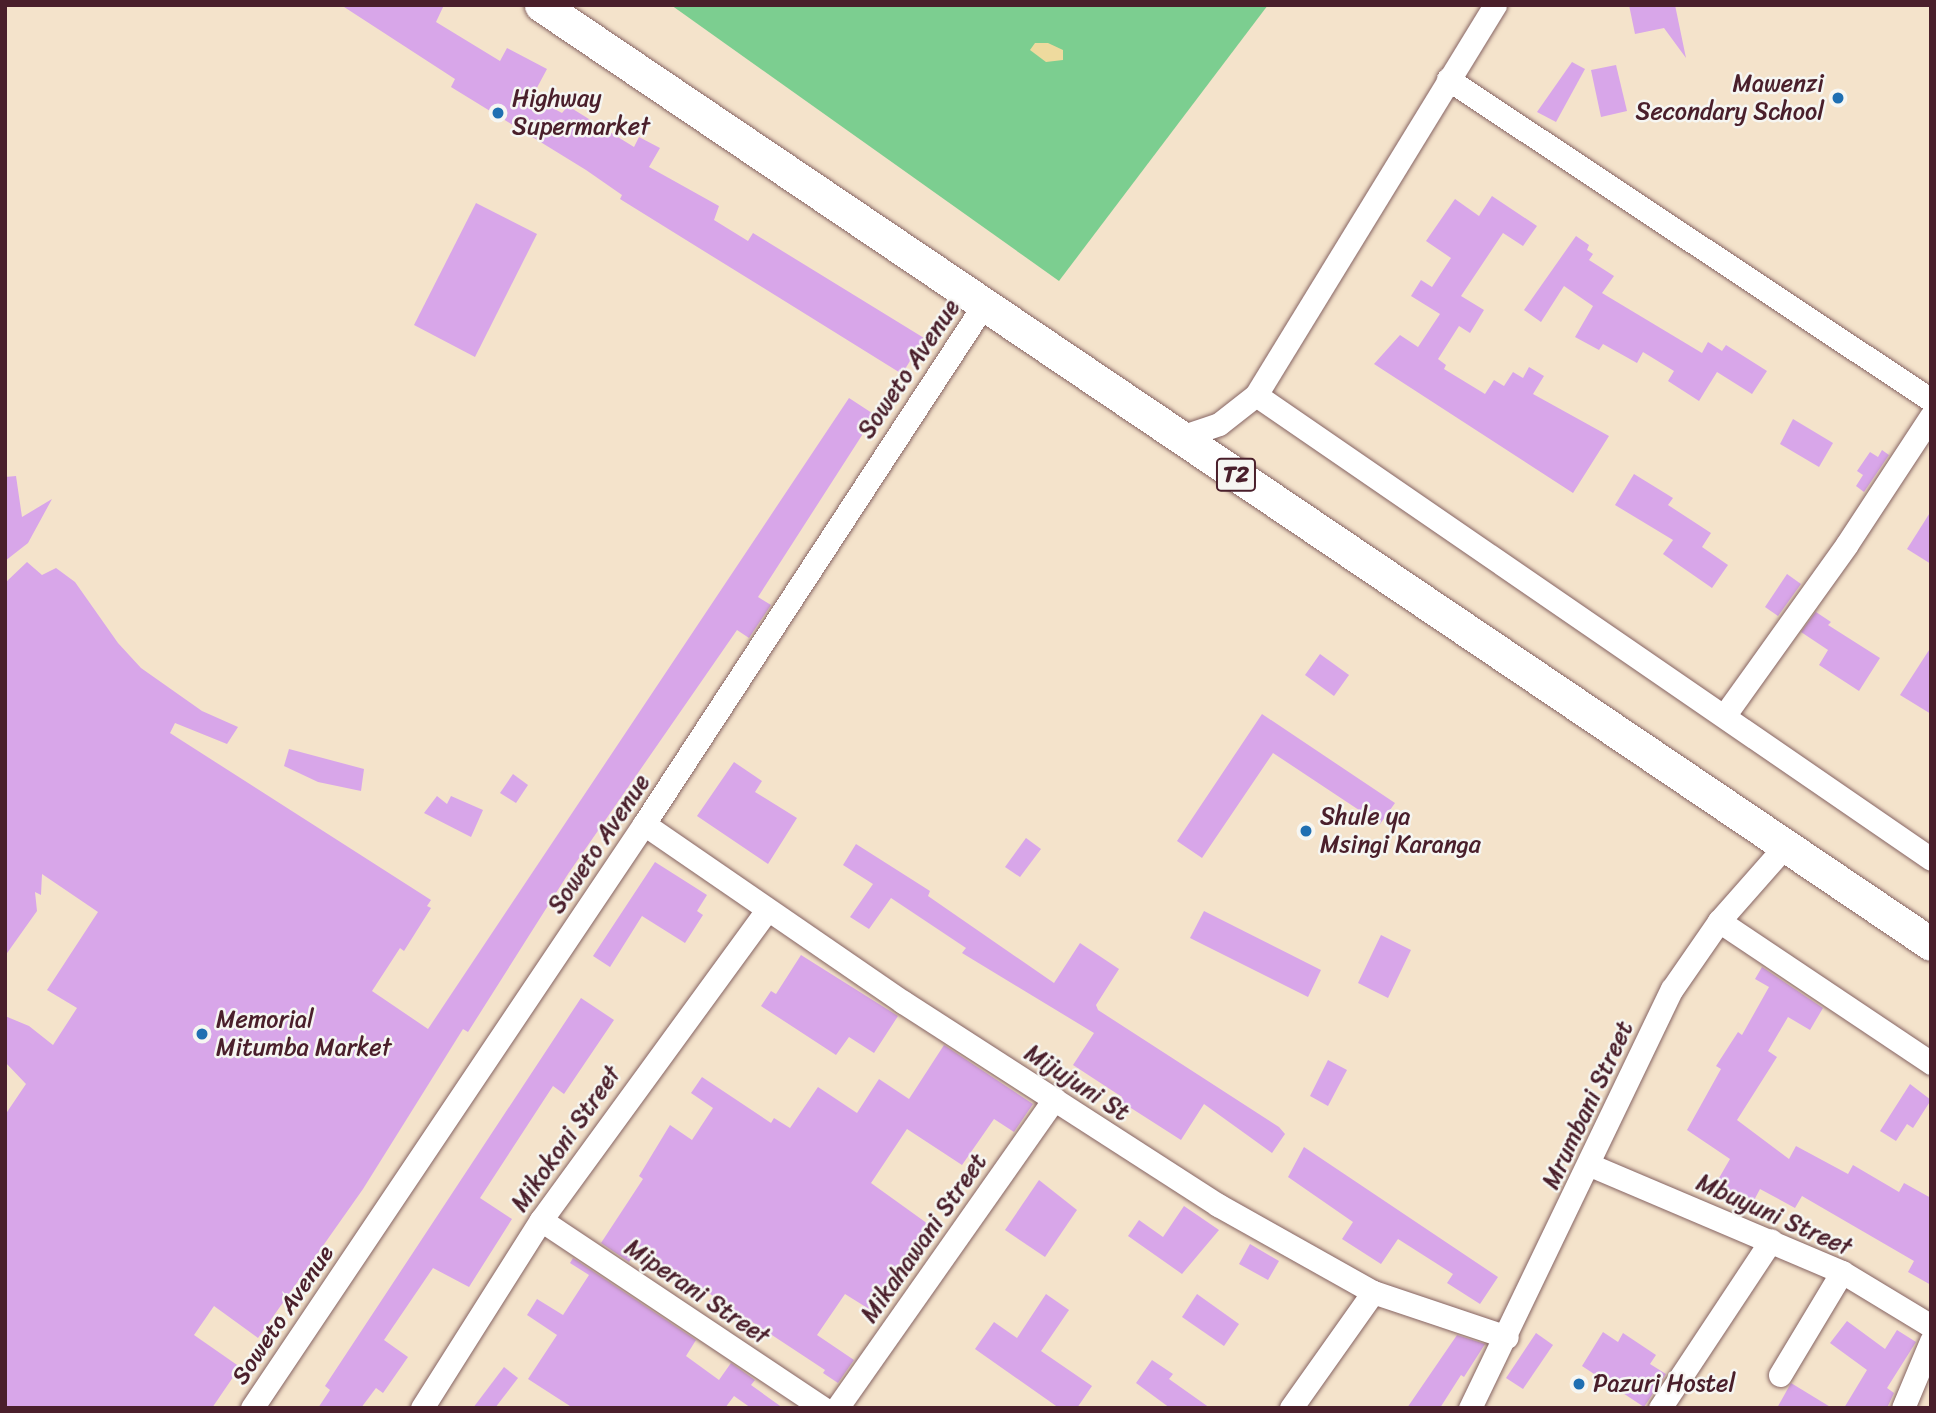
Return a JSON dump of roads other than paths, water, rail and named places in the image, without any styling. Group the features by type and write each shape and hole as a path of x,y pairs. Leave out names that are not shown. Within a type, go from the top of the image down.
{"highway":[{"name":"T2","path":"541,5 1931,944"}],"street":[{"path":"1181,438 1219,424 1256,395 1495,5"},
{"path":"1448,79 1931,400"},
{"name":"Soweto Avenue","path":"252,1408 645,824 983,306"},
{"path":"1256,395 1931,859"},
{"path":"1724,716 1847,544 1931,416"},
{"name":"Mijujuni St","path":"645,824 767,910 1218,1205 1373,1292 1507,1337"},
{"name":"Mrumbani Street","path":"1470,1408 1590,1165 1672,989 1719,921 1786,845"},
{"name":"Mikokoni Street","path":"422,1408 541,1220 767,910"},
{"path":"1719,921 1931,1063"},
{"name":"Mikahawani Street","path":"837,1408 1054,1099"},
{"name":"Mbuyuni Street","path":"1590,1165 1843,1272 1931,1326"},
{"name":"Miperani Street","path":"541,1220 823,1408"},
{"path":"1660,1408 1770,1240"},
{"path":"1780,1375 1843,1272"},
{"path":"1291,1408 1373,1292"},
{"path":"1903,1408 1931,1341"}],"place":[{"name":"Mawenzi Secondary School","path":"1838,98"},
{"name":"Highway Supermarket","path":"498,113"},
{"name":"Shule ya Msingi Karanga","path":"1306,831"},
{"name":"Memorial Mitumba Market","path":"202,1034"},
{"name":"Pazuri Hostel","path":"1579,1384"}]}
